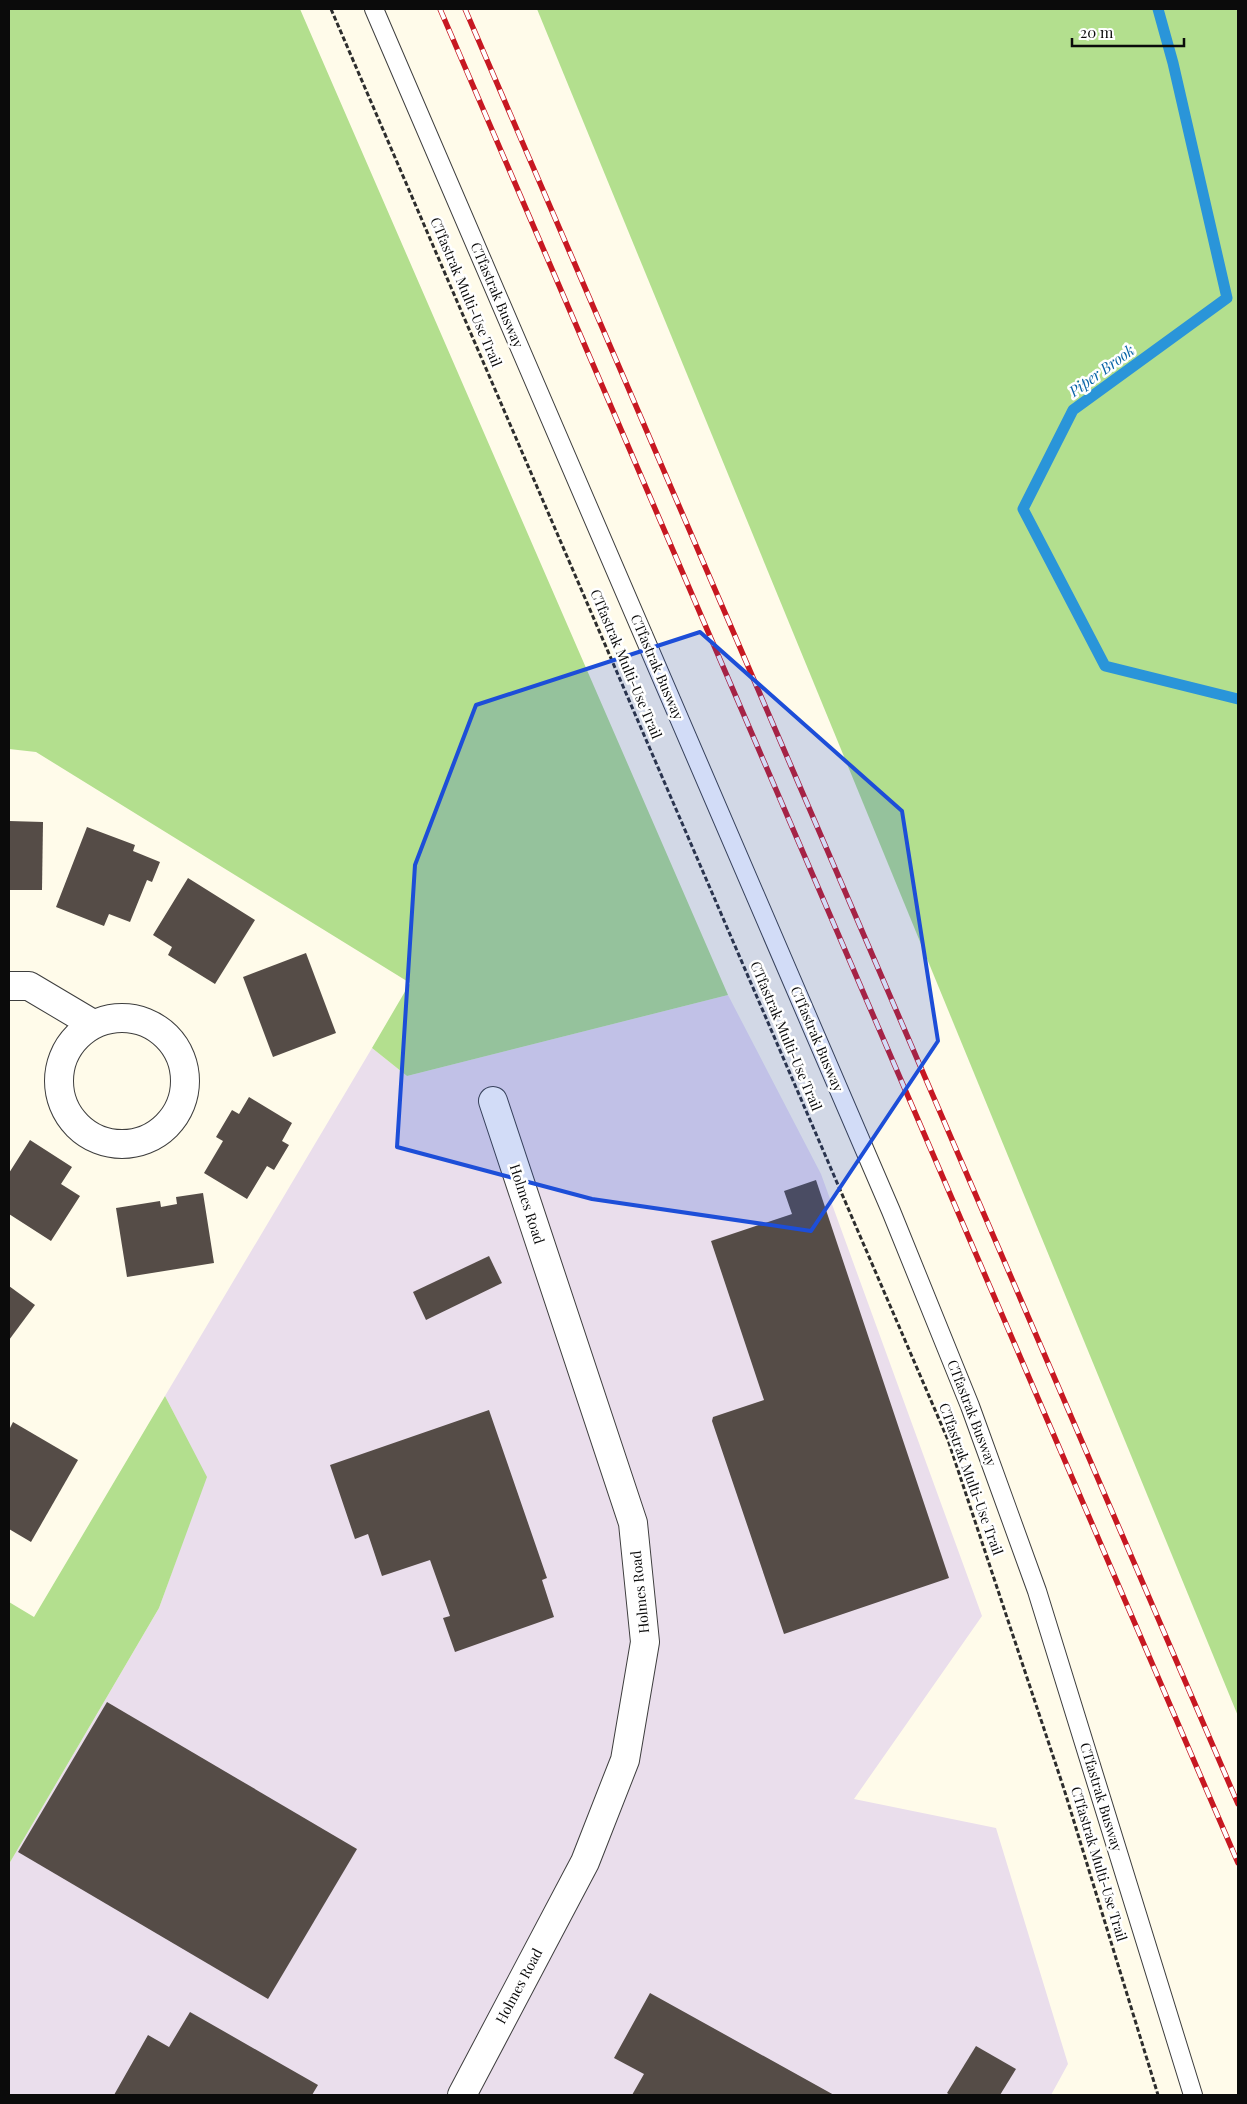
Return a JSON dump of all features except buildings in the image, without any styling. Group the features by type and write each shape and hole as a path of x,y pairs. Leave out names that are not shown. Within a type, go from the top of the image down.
{"street":[{"path":"9,986 29,986 93,1024 112,1018 133,1018 146,1022 168,1037 180,1054 185,1074 184,1095 177,1114 164,1129 145,1141 124,1145 102,1142 83,1132 68,1116 59,1096 58,1075 64,1054 76,1036 93,1024"},
{"name":"Holmes Road","path":"462,2095 585,1862 625,1760 645,1642 634,1523 493,1101"}],"lane":[{"name":"CTfastrak Busway","path":"374,9 891,1211 970,1406 1037,1591 1194,2095"}],"path":[{"name":"CTfastrak Multi-Use Trail","path":"331,9 948,1440 1064,1789 1158,2095"}],"highlighted area":[{"path":"700,632 902,811 938,1041 811,1231 592,1199 397,1147 415,865 476,705"}],"shaded area":[{"path":"728,995 821,1174 982,1616 854,1799 996,1828 1068,2064 1051,2095 9,2095 9,1864 159,1608 206,1477 165,1396 372,1048 407,1076"}],"green space":[{"path":"9,9 300,9 728,995 407,1076 372,1048 410,983 36,752 9,749"},
{"path":"537,9 1238,9 1238,1716"},
{"path":"165,1396 207,1477 159,1608 9,1864 9,1602 34,1617"}],"waterway":[{"name":"Piper Brook","path":"1158,9 1173,63 1227,298 1073,410 1023,509 1105,666 1238,699"}],"railway":[{"path":"440,9 1238,1863"},
{"path":"465,9 1238,1804"}]}
